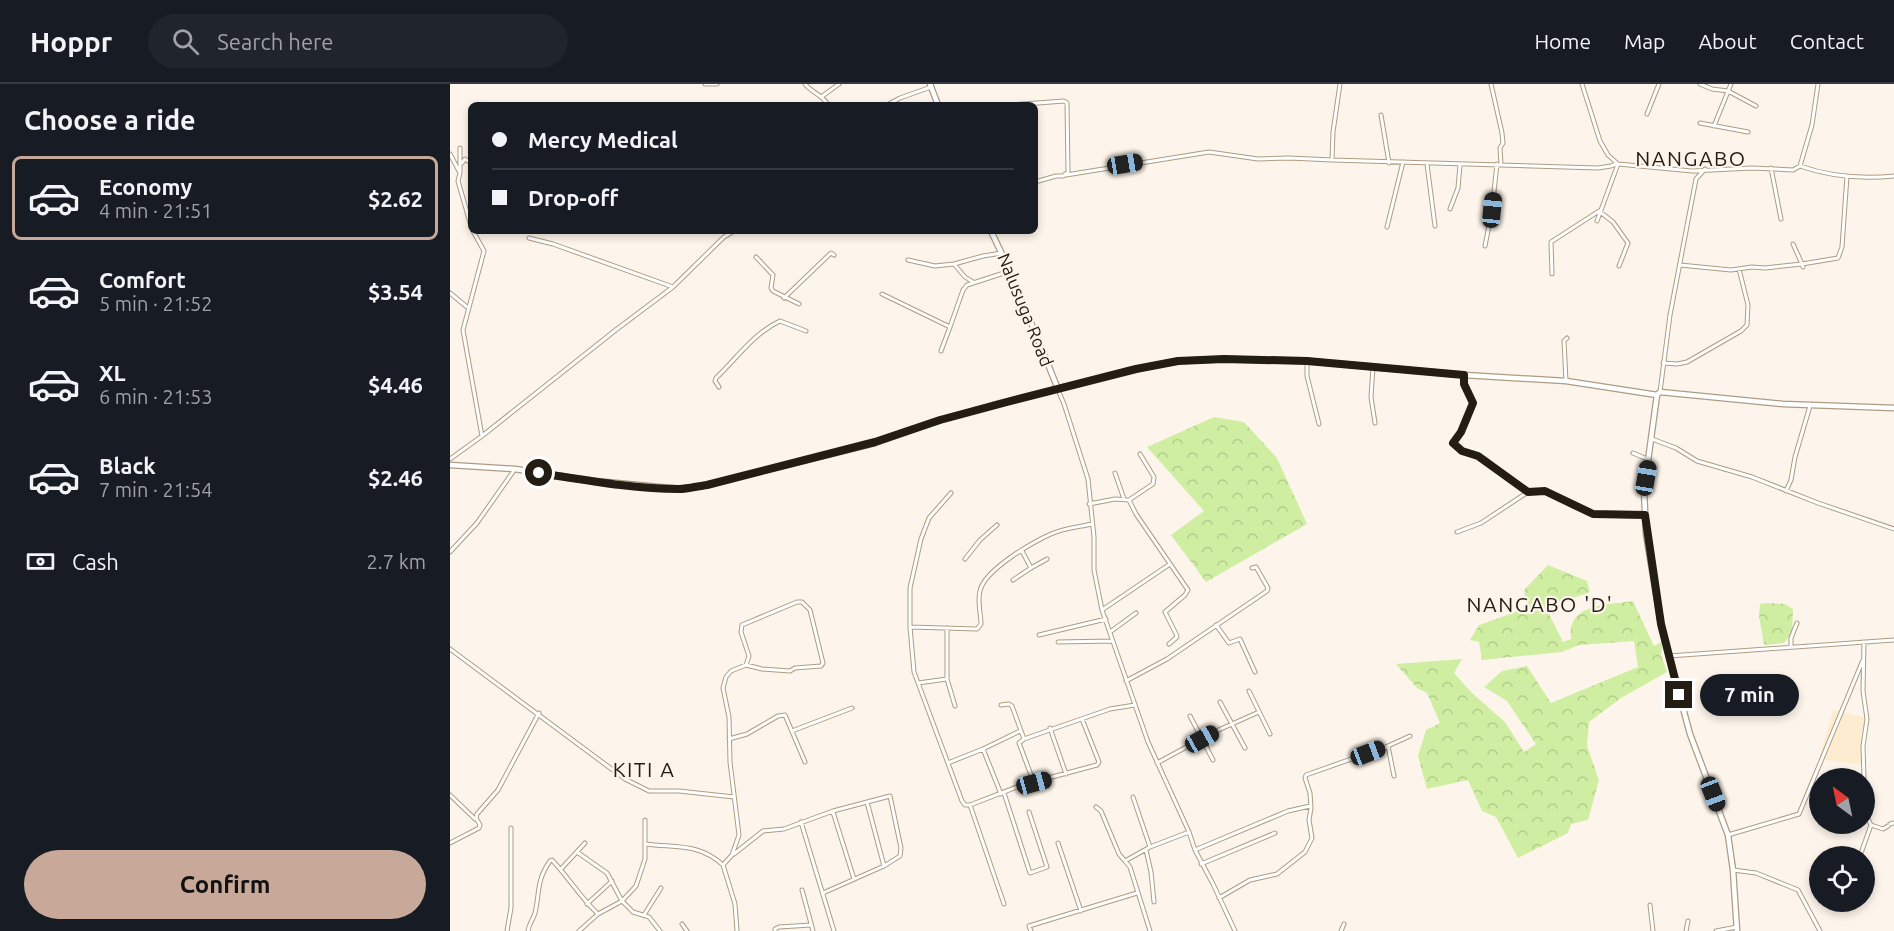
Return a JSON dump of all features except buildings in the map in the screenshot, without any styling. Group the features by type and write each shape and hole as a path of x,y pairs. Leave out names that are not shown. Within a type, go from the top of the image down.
{"street":[{"path":"705,84 717,84"},
{"path":"805,84 825,102"},
{"path":"821,97 838,84"},
{"path":"1332,160 1340,84"},
{"path":"1485,246 1500,147 1503,143 1491,84"},
{"path":"1582,84 1600,141 1608,155 1617,164"},
{"path":"1647,114 1659,84"},
{"path":"1700,84 1712,89 1728,91 1756,106"},
{"path":"1714,126 1731,84"},
{"path":"1038,181 1209,152 1258,159 1289,158 1598,168 1617,164 1692,171 1771,168 1793,170 1800,166 1812,125 1818,84"},
{"path":"893,102 930,86 937,102"},
{"path":"1038,103 1064,101 1067,103 1068,172 1066,175"},
{"path":"1382,115 1389,163"},
{"path":"1700,123 1748,132"},
{"path":"460,148 462,165"},
{"path":"450,154 460,173"},
{"path":"468,161 465,159 462,165 459,181 468,215"},
{"path":"1387,226 1403,162"},
{"path":"1427,164 1435,226"},
{"path":"1597,221 1617,164"},
{"path":"1450,209 1458,188 1461,165"},
{"path":"1800,166 1820,173 1847,176 1866,178 1894,176"},
{"path":"1771,168 1781,219"},
{"path":"1705,169 1696,179 1663,363 1644,490 1645,515 1661,624 1690,734 1728,835 1737,929 1716,931"},
{"path":"1692,171 1696,179"},
{"path":"1680,265 1739,269 1802,265 1838,258 1841,254 1847,176"},
{"path":"1599,211 1613,222 1628,243 1619,266"},
{"path":"1552,274 1551,242 1599,211"},
{"path":"475,234 484,251 467,307 463,330 482,436"},
{"path":"450,459 673,287 730,234"},
{"name":"Nalusuga Road","path":"992,234 1010,270 1058,389"},
{"path":"529,238 553,244 673,287"},
{"path":"1793,244 1802,265"},
{"path":"784,298 831,253 834,255"},
{"path":"908,260 935,266 1002,253"},
{"path":"756,257 773,275 772,291 799,304"},
{"path":"954,264 965,277 973,282"},
{"path":"1663,363 1687,362 1741,331 1747,325 1748,305 1739,269"},
{"path":"941,351 963,290 973,282 1010,270"},
{"path":"450,293 467,307"},
{"path":"882,294 950,327"},
{"path":"719,387 715,381 716,378 761,333 780,321 806,331"},
{"path":"1566,381 1564,341 1567,338"},
{"path":"450,465 515,469 585,480 682,489 707,485 875,442 940,420 1136,369 1178,361 1224,359 1307,361 1464,375 1566,381 1659,393 1783,404 1810,404 1840,408 1894,408"},
{"path":"1307,361 1307,376 1319,424"},
{"path":"1372,367 1371,397 1375,423"},
{"path":"1464,375 1464,384 1473,403 1461,432 1453,443 1462,451 1478,456 1528,492"},
{"path":"1058,389 1088,479 1095,579 1102,610 1157,763 1201,864 1235,931"},
{"path":"1786,491 1791,480 1810,404"},
{"path":"1652,439 1676,448 1697,461 1752,477 1894,529"},
{"path":"1633,453 1649,460"},
{"path":"1089,504 1129,500 1154,482 1154,477 1140,454"},
{"path":"450,552 477,523 515,469"},
{"path":"1115,473 1124,499"},
{"path":"1457,532 1481,523 1528,492 1545,491 1593,514 1645,515"},
{"path":"951,493 929,518 921,539 910,588 910,627 912,662 918,683 964,804 970,805 1002,793 1094,766 1099,762 1082,719"},
{"path":"1129,500 1136,514 1188,590 1165,612 1177,637 1169,644"},
{"path":"910,627 979,627 981,624 980,591 983,582 999,566 1051,534 1092,524"},
{"path":"965,559 980,540 997,525"},
{"path":"1022,551 1031,568"},
{"path":"1013,580 1047,559"},
{"path":"1102,610 1170,564"},
{"path":"1126,681 1167,659 1267,591 1268,588 1254,567 1261,564"},
{"path":"732,855 739,835 729,739 729,717 723,688 725,681 732,671 746,665 762,669 790,671 795,668 822,666 810,610 806,605 797,602 742,625 741,632 749,656 746,665"},
{"path":"1110,632 1136,613"},
{"path":"1039,635 1106,619"},
{"path":"1791,646 1791,638 1797,623"},
{"path":"1216,625 1229,643 1240,639 1256,672"},
{"path":"909,633 910,627"},
{"path":"947,628 947,679 955,706"},
{"path":"1669,656 1894,640"},
{"path":"1058,642 1113,641"},
{"path":"1864,642 1863,691 1867,719 1863,747 1864,768"},
{"path":"450,649 625,779 641,788 649,791 679,791 734,797"},
{"path":"1728,835 1799,814 1863,660"},
{"path":"918,683 947,679"},
{"path":"1249,691 1270,734"},
{"path":"1220,702 1245,748"},
{"path":"1001,705 1011,705 1024,739"},
{"path":"1034,783 1019,744 1024,739 1050,728 1110,709 1135,705"},
{"path":"792,731 852,708"},
{"path":"1157,763 1259,712"},
{"path":"477,820 477,814 498,790 539,713"},
{"path":"729,739 747,734 785,715 805,762"},
{"path":"1190,716 1213,759"},
{"path":"1050,728 1066,774"},
{"path":"948,763 1020,731"},
{"path":"1219,898 1250,880 1277,874 1305,852 1312,838 1309,820 1310,793 1306,775 1410,736"},
{"path":"1388,746 1394,776"},
{"path":"983,749 1002,793 1030,873 1047,867 1029,813"},
{"path":"450,795 480,825 478,829 450,843"},
{"path":"723,865 726,860 763,831 784,829 833,811 888,795 891,799 902,852 896,860 823,893"},
{"path":"1133,797 1150,847"},
{"path":"867,802 884,866"},
{"path":"970,805 1004,904"},
{"path":"1195,850 1288,811 1311,806"},
{"path":"1096,807 1101,811 1119,854 1130,867 1150,931"},
{"path":"833,811 854,879"},
{"path":"579,931 598,914 622,901 636,886 643,868 646,844 645,820"},
{"path":"801,822 834,931"},
{"path":"1875,826 1883,829 1890,824"},
{"path":"507,931 511,908 511,828"},
{"path":"1125,861 1150,847 1189,832"},
{"path":"1201,864 1275,833"},
{"path":"561,869 585,843"},
{"path":"1058,843 1081,911"},
{"path":"646,844 695,848 711,855 723,865 735,904 737,931"},
{"path":"1146,850 1154,902"},
{"path":"577,852 607,873 622,901 633,912 649,917 660,931"},
{"path":"528,931 529,923 535,912 540,878 552,860 578,894 598,914"},
{"path":"1733,870 1756,873 1798,890 1820,931"},
{"path":"587,904 612,880"},
{"path":"644,915 661,888"},
{"path":"802,890 813,931"},
{"path":"1031,931 1029,926 1137,893"},
{"path":"1650,905 1653,931"},
{"path":"1686,931 1688,921"},
{"path":"682,924 687,931"},
{"path":"1341,931 1344,924"},
{"path":"775,931 779,927 811,925"}],"shaded area":[{"path":"1833,710 1866,718 1862,765 1819,759"}],"green space":[{"path":"1214,417 1244,422 1277,458 1307,524 1206,582 1171,535 1204,511 1147,447"},
{"path":"1548,565 1587,581 1590,592 1551,606 1549,614 1563,642 1571,639 1571,627 1575,618 1582,612 1601,605 1633,601 1654,646 1663,641 1661,655 1667,672 1621,698 1589,722 1587,746 1599,780 1588,820 1571,824 1568,833 1518,858 1496,817 1482,811 1468,780 1427,789 1418,756 1426,730 1440,723 1427,693 1417,688 1396,664 1462,659 1454,673 1472,693 1505,722 1524,752 1536,744 1507,701 1484,687 1502,671 1527,666 1551,703 1638,667 1634,641 1579,645 1562,652 1482,660 1479,642 1470,640 1479,625 1527,608 1524,590"},
{"path":"1760,604 1785,604 1793,609 1792,632 1784,643 1764,645 1759,616"}],"district":[{"name":"NANGABO","path":"1691,159"},
{"name":"NANGABO 'D'","path":"1540,605"},
{"name":"KITI A","path":"644,770"}],"route":[{"path":"539,473 585,480 682,489 707,485 875,442 940,420 1007,402 1136,369 1178,361 1224,359 1307,361 1464,375 1464,384 1473,405 1459,437 1453,443 1462,451 1478,456 1528,492 1545,491 1559,500 1593,514 1640,513 1645,515 1661,624 1679,695"}]}
